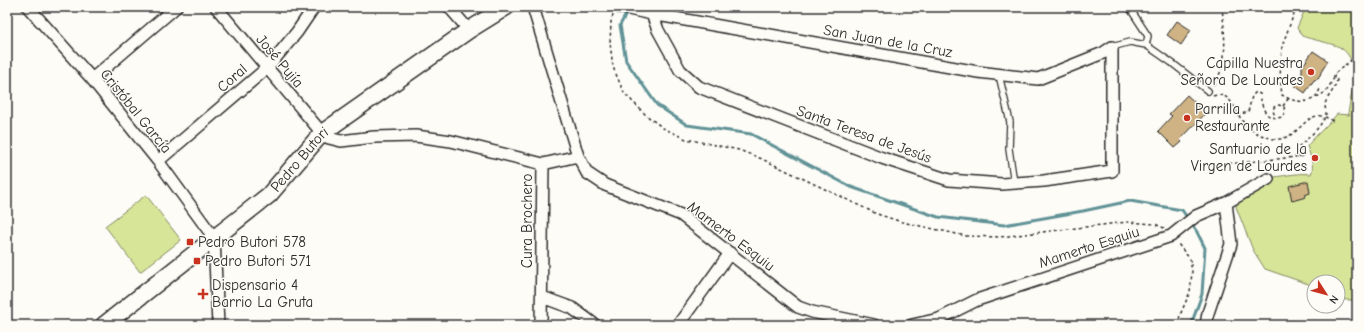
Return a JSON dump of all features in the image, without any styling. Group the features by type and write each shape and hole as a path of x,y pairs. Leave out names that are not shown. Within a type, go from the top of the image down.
{"street":[{"name":"Cristóbal García","path":"28,7 92,79 158,161 214,238"},
{"path":"92,79 176,7"},
{"name":"José Pujía","path":"216,7 322,133"},
{"name":"Coral","path":"158,161 266,68 297,32 314,7"},
{"path":"450,7 469,30"},
{"name":"Pedro Butori","path":"104,325 269,195 322,133 469,30 506,7"},
{"path":"533,7 578,156"},
{"name":"San Juan de la Cruz","path":"618,10 637,11 978,72 1038,79 1103,53 1112,47"},
{"name":"Santa Teresa de Jesús","path":"652,14 658,30 680,70 699,87 882,158 949,180 1002,184 1044,181 1112,171 1112,47"},
{"path":"322,133 329,138 341,141 374,137 416,136 451,141 543,164"},
{"name":"Cura Brochero","path":"541,325 543,164 578,156"},
{"name":"Mamerto Esquiu","path":"578,156 587,173 605,185 681,215 798,307 812,312 874,325"},
{"name":"Mamerto Esquiu","path":"912,325 939,322 977,300 1171,236 1196,216 1226,203 1268,179"},
{"path":"1206,325 1208,313 1231,244 1226,203"},
{"path":"214,238 218,325"},
{"path":"678,325 730,254"},
{"path":"542,297 572,308 595,325"}],"lane":[{"path":"1129,7 1148,36 1146,45"},
{"path":"1112,47 1130,42 1146,45 1208,91"},
{"path":"999,75 1010,122 1009,149 1014,183"}],"path":[{"path":"1208,91 1216,80 1221,68 1224,51 1225,37 1222,7"},
{"path":"1294,7 1295,11 1282,46 1280,78 1282,95 1288,99 1308,102 1326,92 1334,78 1334,74 1350,61 1357,59"},
{"path":"618,10 611,22 610,43 613,67 624,93 646,115 663,128 686,139 739,150 762,159 876,214 934,230 966,236 1000,237 1127,222 1155,224 1164,228 1190,259 1192,272 1190,292 1180,315 1178,325"},
{"path":"1299,157 1301,151 1298,147 1305,142 1321,124 1326,113 1325,105 1337,79 1334,78"},
{"path":"1314,98 1321,87"},
{"path":"1238,115 1248,112 1252,96 1256,92 1260,94 1264,112 1270,116 1280,117 1284,115 1285,110 1283,106"},
{"path":"1213,96 1220,94 1227,96 1245,125 1261,136 1279,139 1298,130 1305,122 1314,116 1324,117 1334,122"},
{"path":"1283,106 1288,99"},
{"path":"1275,116 1273,112 1274,107 1279,105 1283,106"},
{"path":"1223,164 1306,156"}],"green space":[{"path":"1306,7 1357,7 1357,300 1346,300 1346,274 1306,274 1306,283 1265,269 1253,250 1236,207 1237,192 1248,184 1268,178 1297,174 1311,174 1311,157 1307,146 1337,114 1350,115 1348,113 1354,78 1351,61 1347,54 1338,46 1302,36 1297,28"},
{"path":"146,195 181,240 140,272 105,226"}],"building":[{"path":"1177,21 1191,30 1181,45 1167,35"},
{"name":"Capilla Nuestra Señora De Lourdes","path":"1313,51 1328,61 1318,79 1314,80 1305,93 1294,85 1302,73 1302,67"},
{"path":"1187,95 1206,113 1180,140 1182,142 1175,148 1158,131 1172,116 1169,114"},
{"path":"1308,181 1310,193 1305,195 1306,197 1292,201 1289,186"}],"waterway":[{"path":"628,11 620,25 626,61 657,105 687,125 751,134 851,187 938,217 1004,225 1130,201 1182,210 1197,232 1205,248 1202,294 1191,325"}],"place":[{"name":"Capilla Nuestra Señora De Lourdes","path":"1311,72"},
{"name":"Parrilla Restaurante","path":"1187,118"},
{"name":"Santuario de la Virgen de Lourdes","path":"1315,158"},
{"name":"Pedro Butori 578","path":"190,242"},
{"name":"Pedro Butori 571","path":"197,261"},
{"name":"Dispensario 4 Barrio La Gruta","path":"203,294"}]}
